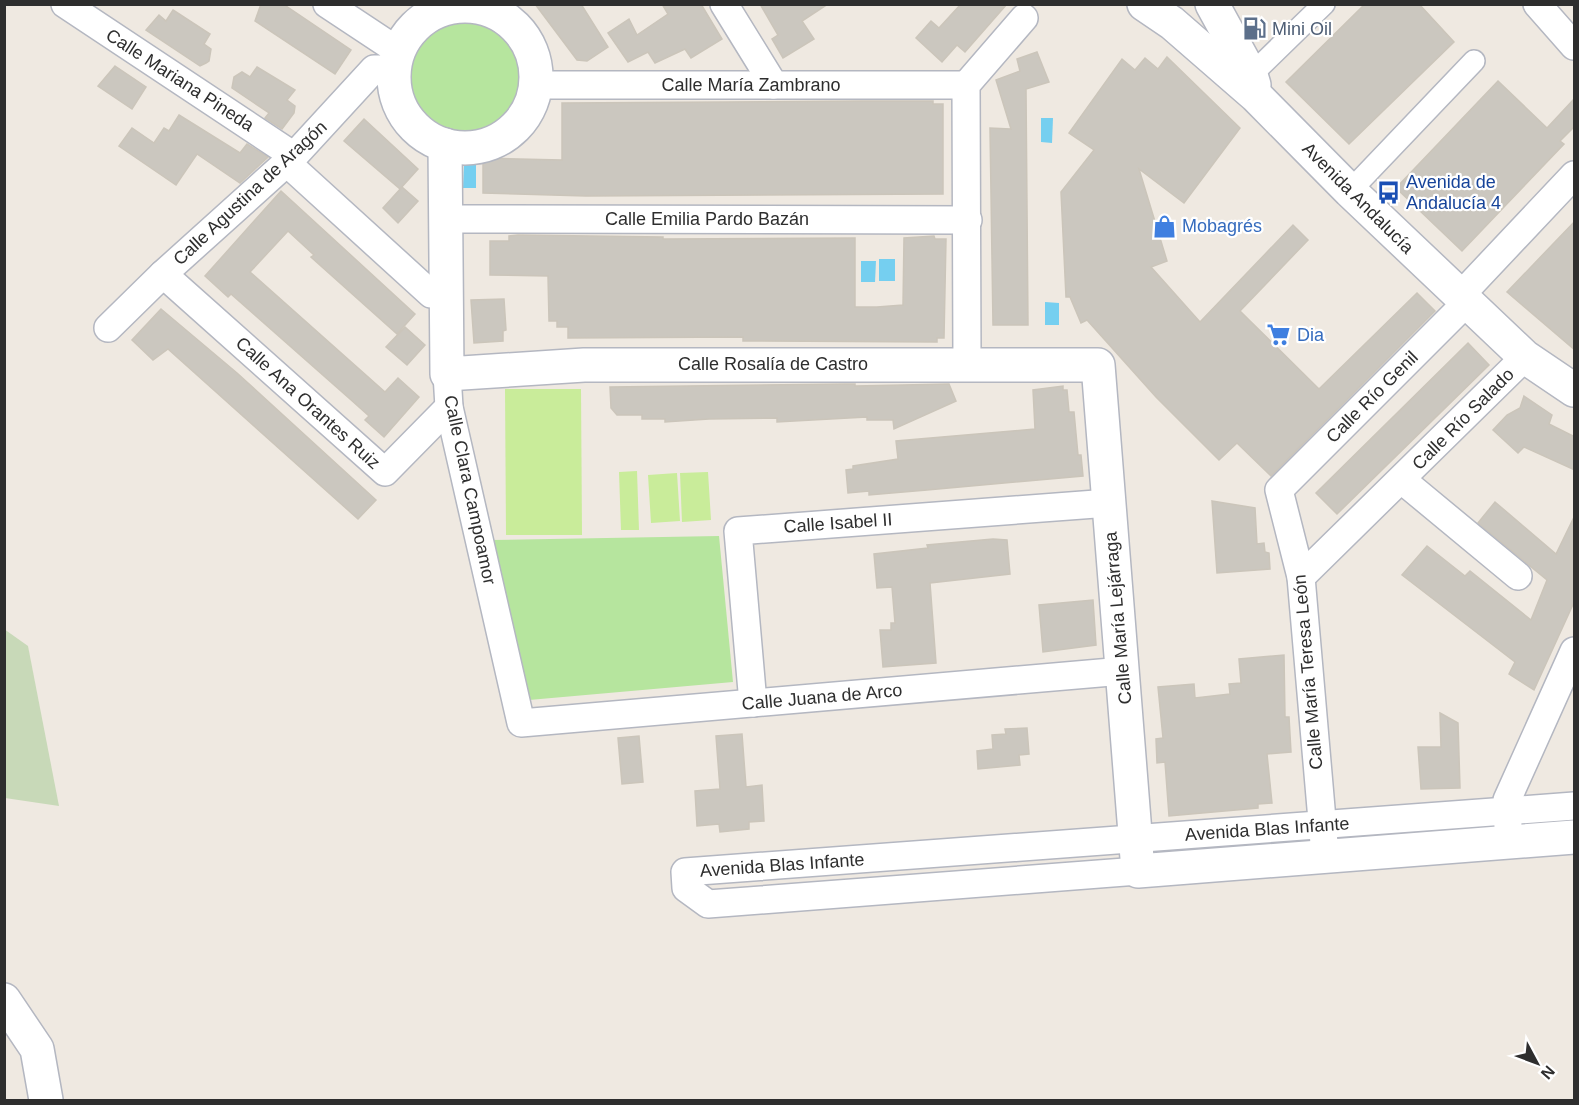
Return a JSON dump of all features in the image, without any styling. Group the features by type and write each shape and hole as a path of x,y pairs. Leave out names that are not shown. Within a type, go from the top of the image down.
{"street":[{"name":"Calle Mariana Pineda","path":"65,4 290,159 431,294 447,293"},
{"path":"327,4 396,60"},
{"path":"724,4 774,85"},
{"path":"1212,4 1254,85 1324,4"},
{"path":"1537,4 1575,46"},
{"path":"452,6 474,6 493,11 510,21 523,35 532,52 536,85 525,113 504,136 485,145 464,148 445,146 432,140 414,128 402,110 395,90 396,60 412,30 430,15 452,6"},
{"name":"Avenida Andalucía","path":"1163,10 1254,85 1350,191 1462,300 1525,357 1575,390"},
{"path":"967,363 966,85 1023,18"},
{"name":"Calle Agustina de Aragón","path":"108,328 163,274 290,159 374,69 396,60"},
{"path":"1350,191 1474,61"},
{"name":"Calle María Zambrano","path":"536,85 966,85"},
{"name":"Calle Clara Campoamor","path":"445,146 447,374 450,407 522,723"},
{"name":"Calle Río Genil","path":"1279,490 1462,300 1575,176"},
{"name":"Calle Emilia Pardo Bazán","path":"446,219 968,220"},
{"name":"Calle Ana Orantes Ruiz","path":"163,274 385,471 450,407"},
{"name":"Calle Río Salado","path":"1301,577 1525,357"},
{"name":"Calle Rosalía de Castro","path":"447,374 584,365 967,363 1098,365"},
{"name":"Calle María Lejárraga","path":"1098,365 1138,871"},
{"name":"Calle Río Salado","path":"1402,480 1518,576"},
{"name":"Calle María Teresa León","path":"1279,490 1301,577 1324,841"},
{"name":"Calle Isabel II","path":"753,703 738,531 1109,503"},
{"path":"1509,842 1507,800 1575,651"},
{"name":"Calle Juana de Arco","path":"522,723 1123,671"},
{"name":"Avenida Blas Infante","path":"1575,806 1507,810 1324,841 1138,871 708,904 686,888 685,872 1136,838 1324,841 1509,842 1575,837"},
{"path":"4,1000 37,1049 46,1101"}],"green space":[{"path":"464,20 486,24 504,37 517,55 521,77 517,99 504,117 486,130 464,134 442,130 424,117 411,99 407,77 411,55 424,37 442,24"},
{"path":"505,389 581,389 582,535 506,535"},
{"path":"637,471 639,530 621,530 619,472"},
{"path":"708,472 711,520 682,522 680,473"},
{"path":"677,473 680,521 651,523 648,475"},
{"path":"719,536 733,682 529,700 492,540"},
{"path":"4,629 28,646 59,806 5,798"}],"water":[{"path":"1041,118 1053,118 1052,143 1041,142"},
{"path":"464,165 476,165 476,188 463,188"},
{"path":"879,259 895,259 895,281 879,281"},
{"path":"861,261 876,261 875,282 861,282"},
{"path":"1045,302 1059,303 1059,325 1045,325"}],"building":[{"path":"261,4 283,4 351,50 335,74 255,21"},
{"path":"535,4 581,4 608,47 587,61 577,60"},
{"path":"662,4 701,4 722,39 691,58 685,49 655,63 648,52 628,62 608,33 629,19 637,35 668,14"},
{"path":"760,4 828,4 802,21 814,39 783,58 772,39 778,35"},
{"path":"961,4 1007,4 965,52 957,45 942,62 916,38 931,21 939,28"},
{"path":"1365,4 1419,4 1454,42 1349,144 1286,82"},
{"path":"173,10 210,34 204,44 211,49 209,61 206,63 200,66 146,30 159,15 166,21"},
{"path":"1037,52 1049,82 1026,89 1028,325 993,325 990,128 1011,129 996,80 1020,71 1017,59"},
{"path":"1167,57 1240,128 1184,203 1139,169 1167,261 1151,267 1200,322 1293,225 1308,240 1240,311 1319,389 1417,293 1435,311 1271,476 1237,443 1219,460 1156,397 1087,320 1081,323 1070,297 1066,297 1061,192 1094,150 1069,133 1122,59 1135,70 1145,58 1158,69"},
{"path":"115,66 146,87 132,109 98,86"},
{"path":"257,67 295,90 287,100 295,106 294,113 282,129 265,118 269,113 232,88 234,77 242,72 250,77"},
{"path":"1498,81 1547,128 1575,98 1575,126 1560,141 1564,144 1462,251 1396,188"},
{"path":"933,101 933,104 943,104 943,194 586,196 483,193 483,158 562,160 562,103"},
{"path":"179,115 240,153 247,144 268,157 240,183 197,154 176,185 119,146 132,128 154,143 164,128 169,131"},
{"path":"364,119 418,169 400,189 344,141"},
{"path":"402,187 418,201 398,223 383,208"},
{"path":"281,191 415,314 397,334 311,257 314,255 288,231 250,272 385,392 398,378 419,397 384,437 365,420 369,416 231,294 228,297 205,276"},
{"path":"1575,221 1575,350 1507,292"},
{"path":"509,236 663,237 663,239 855,238 855,307 903,305 904,238 934,236 935,239 946,239 944,338 937,338 937,342 743,341 743,337 568,338 568,327 557,327 557,321 549,321 548,276 490,275 490,241 509,241"},
{"path":"504,299 506,330 503,331 503,341 474,343 471,300"},
{"path":"161,309 237,373 376,500 358,519 168,349 153,360 132,340"},
{"path":"405,327 425,345 407,365 386,347"},
{"path":"1468,343 1489,365 1337,514 1316,493"},
{"path":"855,384 855,386 949,384 956,401 894,429 893,420 867,420 867,417 777,422 777,418 665,422 665,419 642,419 642,415 617,415 611,408 610,387"},
{"path":"1063,386 1063,390 1067,390 1069,412 1074,412 1078,455 1081,455 1083,476 869,495 869,491 848,493 846,470 853,469 853,466 898,459 896,441 1035,429 1033,390"},
{"path":"1524,396 1552,415 1549,424 1575,437 1575,470 1524,447 1518,453 1493,430 1507,415 1520,408"},
{"path":"1212,501 1255,508 1257,544 1264,543 1265,552 1269,553 1270,569 1217,573"},
{"path":"1495,502 1556,554 1575,515 1575,600 1534,690 1509,674 1515,662 1402,575 1427,546 1465,576 1470,571 1531,620 1547,580 1478,523"},
{"path":"993,539 1007,540 1010,574 930,583 936,663 883,667 880,630 891,630 891,623 895,623 892,587 877,588 874,554 928,548 927,545"},
{"path":"1093,600 1096,645 1043,652 1039,605"},
{"path":"1284,655 1285,717 1289,717 1291,752 1267,754 1272,803 1258,804 1258,808 1169,816 1165,762 1157,763 1156,739 1163,738 1158,687 1194,684 1195,698 1230,694 1229,684 1241,683 1239,659"},
{"path":"1440,713 1458,723 1460,788 1421,789 1418,747 1441,747"},
{"path":"1027,728 1029,754 1019,755 1020,765 978,769 977,751 993,749 992,735 1006,734 1005,729"},
{"path":"742,734 746,787 762,785 764,821 749,822 749,829 720,832 719,824 697,826 695,791 720,789 716,736"},
{"path":"639,736 643,782 622,784 618,738"}],"place":[{"name":"Mini Oil","path":"1254,29"},
{"name":"Avenida de Andalucía 4","path":"1388,192"},
{"name":"Mobagrés","path":"1164,226"},
{"name":"Dia","path":"1279,335"}]}
